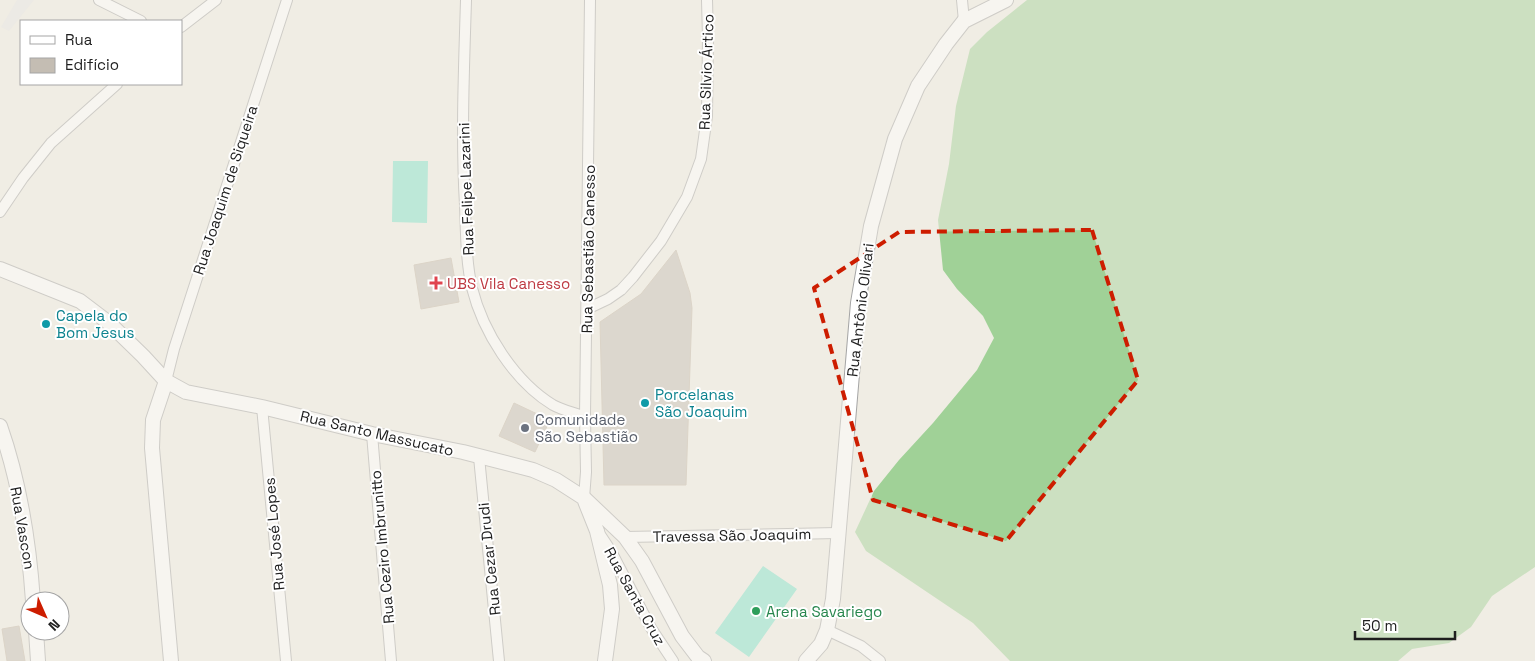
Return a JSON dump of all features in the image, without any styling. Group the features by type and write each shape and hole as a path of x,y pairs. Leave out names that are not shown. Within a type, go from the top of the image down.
{"street":[{"path":"99,0 139,20"},
{"path":"182,27 216,0"},
{"name":"Rua Joaquim de Siqueira","path":"166,382 174,349 287,0"},
{"name":"Rua Felipe Lazarini","path":"466,0 463,165 466,247 472,289 488,330 505,358 529,386 554,405 585,417"},
{"name":"Rua Sebastião Canesso","path":"584,498 586,472 590,0"},
{"name":"Rua Silvio Ártico","path":"587,309 608,299 621,290 633,277 661,240 687,197 700,159 707,116 707,0"},
{"path":"962,0 964,22"},
{"name":"Rua Antônio Olivari","path":"806,661 821,644 827,630 833,599 858,303 871,226 896,140 918,86 946,44 964,22 1006,0"},
{"path":"0,212 23,178 51,144 117,85"},
{"path":"0,269 80,301 109,323 143,356 166,382 154,420 152,448 171,661"},
{"name":"Rua Santo Massucato","path":"166,382 186,392 262,407 533,470 556,480 584,498"},
{"name":"Rua José Lopes","path":"262,407 286,661"},
{"name":"Rua Vascon","path":"0,426 22,505 33,591"},
{"name":"Rua Ceziro Imbrunitto","path":"372,434 391,661"},
{"name":"Rua Cezar Drudi","path":"479,456 499,661"},
{"path":"584,498 597,531 610,585 612,609 605,661"},
{"path":"584,498 625,537 642,561 682,636 704,661"},
{"name":"Rua Santa Cruz","path":"597,531 611,551 651,628 673,661"},
{"name":"Travessa São Joaquim","path":"625,537 838,533"},
{"path":"827,630 861,646 880,661"},
{"path":"37,641 38,661"}],"highlighted area":[{"path":"1092,230 1138,380 1006,541 873,500 814,288 899,232"}],"green space":[{"path":"1027,0 1535,0 1535,567 1492,596 1471,627 1449,643 1412,649 1398,661 1010,661 973,623 866,551 855,532 874,491 977,370 994,338 983,316 957,289 943,270 938,220 949,164 956,106 970,49 987,32"},
{"path":"393,161 428,161 427,223 392,222"},
{"name":"Arena Savariego","path":"763,566 797,589 749,657 715,633"}],"shaded area":[{"path":"17,0 34,0 9,31 1,27"}],"building":[{"name":"Porcelanas São Joaquim","path":"676,250 690,293 692,308 686,485 604,485 600,322 641,294"},
{"name":"UBS Vila Canesso","path":"451,258 459,302 421,309 414,265"},
{"name":"Comunidade São Sebastião","path":"514,403 550,420 535,452 499,436"},
{"path":"19,626 20,641 22,641 25,661 7,661 2,629"}],"place":[{"name":"UBS Vila Canesso","path":"436,283"},
{"name":"Capela do Bom Jesus","path":"46,324"},
{"name":"Porcelanas São Joaquim","path":"645,403"},
{"name":"Comunidade São Sebastião","path":"525,428"},
{"name":"Arena Savariego","path":"756,611"}]}
